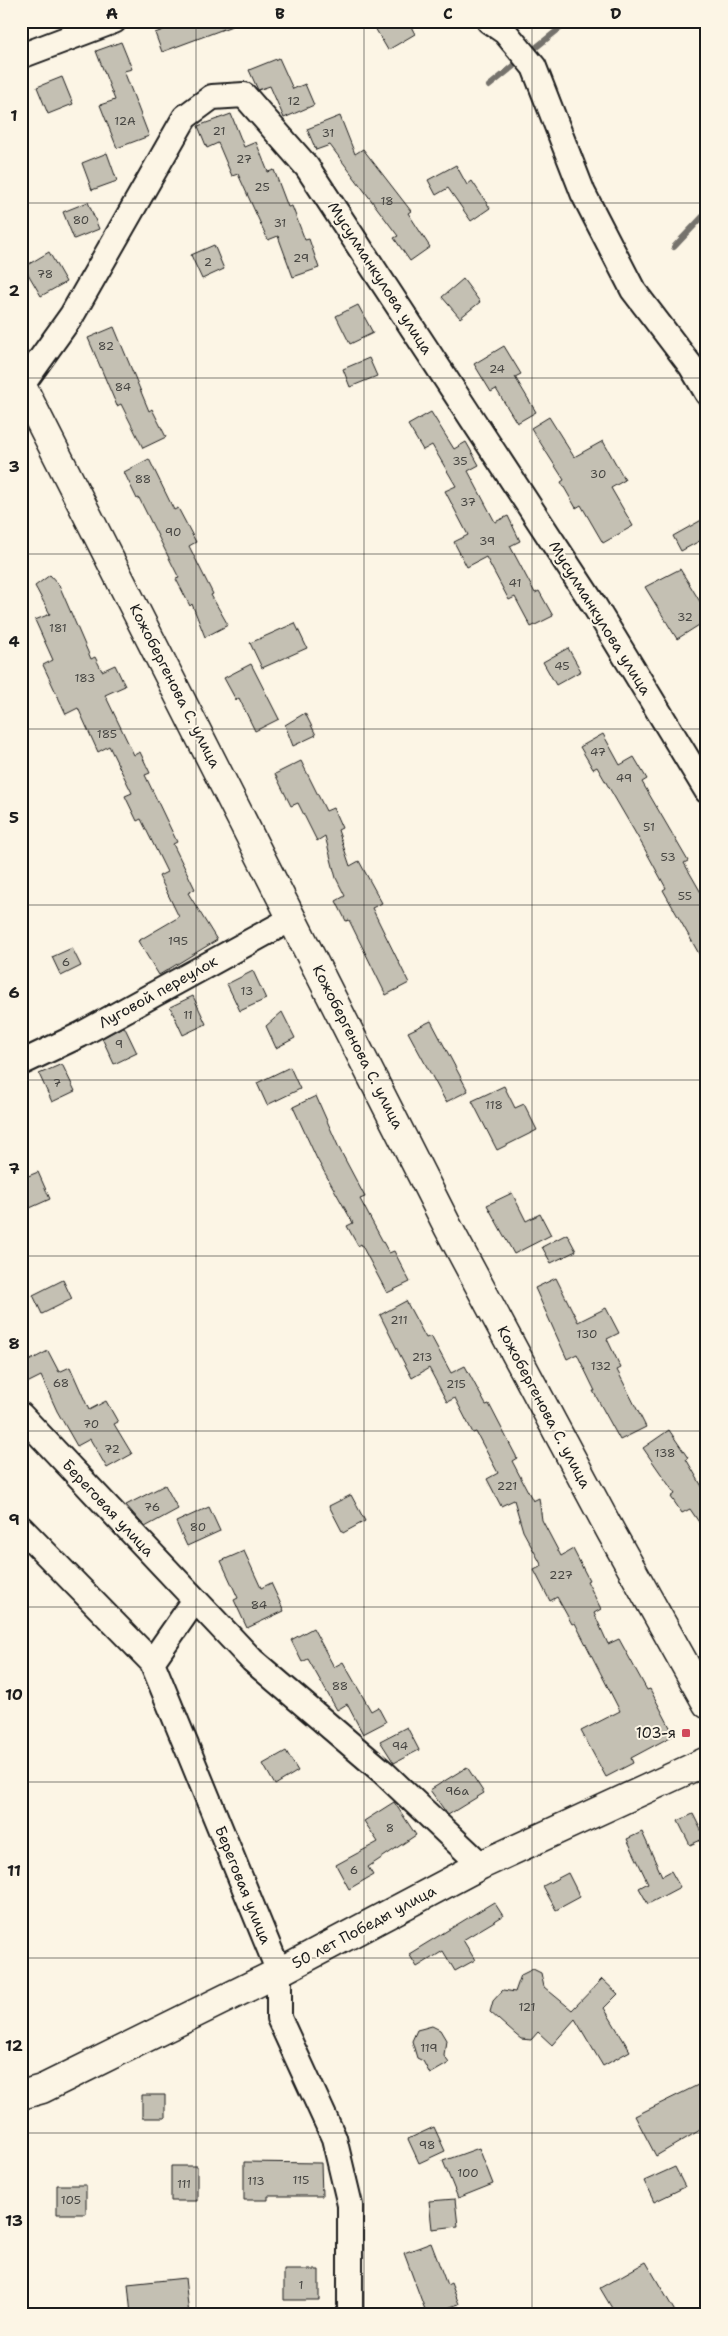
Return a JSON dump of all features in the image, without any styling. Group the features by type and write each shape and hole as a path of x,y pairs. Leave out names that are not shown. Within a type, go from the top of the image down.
{"main road":[{"name":"Кожобергенова С. улица","path":"21,384 450,1229 612,1532 707,1704"},
{"name":"50 лет Победы улица","path":"21,2095 42,2089 279,1972 481,1866 707,1760"}],"street":[{"path":"21,56 114,21"},
{"path":"489,21 505,32 534,67 583,193 633,290 691,366 707,393"},
{"name":"Мусулманкулова улица","path":"21,384 72,315 186,117 212,97 244,95 307,167 594,605 707,791"},
{"name":"Луговой переулок","path":"21,1063 80,1035 293,918"},
{"name":"Береговая улица","path":"21,1415 252,1660 383,1772 481,1866"},
{"name":"Береговая улица","path":"21,1528 152,1662 279,1972 279,2018 334,2138 350,2205 350,2315"},
{"path":"152,1662 194,1600"}],"building":[{"path":"186,21 240,21 240,23 162,52 155,33"},
{"path":"371,21 408,21 415,34 388,50"},
{"path":"121,42 132,69 124,71 149,136 117,148 100,105 115,100 96,51"},
{"path":"279,58 293,89 305,84 314,105 284,118 270,86 258,90 249,70"},
{"path":"62,77 73,104 48,114 37,87"},
{"path":"231,114 244,147 256,142 268,172 274,170 288,207 292,206 305,240 309,239 319,268 293,277 278,236 268,240 238,174 232,176 218,143 207,148 198,126"},
{"path":"340,116 355,154 363,149 411,211 408,213 430,247 410,261 394,238 398,236 330,145 316,150 307,129"},
{"path":"107,153 117,181 92,190 82,163"},
{"path":"456,165 467,185 472,181 490,208 471,221 448,188 436,195 428,180"},
{"path":"88,202 99,229 74,239 63,212"},
{"path":"214,245 224,269 202,279 191,255"},
{"path":"49,252 66,282 41,296 24,267"},
{"path":"463,279 480,302 460,318 442,297"},
{"path":"358,305 373,333 350,344 336,316"},
{"path":"114,327 149,411 152,409 166,437 143,448 121,404 117,406 88,338"},
{"path":"504,346 521,374 515,377 536,412 517,423 496,389 491,392 474,364"},
{"path":"369,358 377,376 350,387 343,369"},
{"path":"431,412 454,449 466,442 479,465 468,471 495,522 508,516 520,541 510,546 535,593 539,591 553,616 531,627 515,597 509,600 486,557 467,567 454,542 468,535 445,491 456,486 432,445 423,450 408,425"},
{"path":"549,417 574,457 603,441 625,480 611,488 633,526 603,543 581,505 576,508 561,482 564,480 531,428"},
{"path":"149,459 174,510 178,508 196,542 189,546 213,594 211,595 228,625 205,637 192,604 190,606 176,579 179,578 124,472"},
{"path":"707,517 707,537 681,551 673,536"},
{"path":"680,569 707,613 707,620 677,639 645,587"},
{"path":"50,575 59,585 91,659 95,657 102,671 115,665 125,686 105,695 134,755 140,752 150,773 145,775 177,842 173,844 195,889 188,893 217,940 159,975 138,941 179,917 159,876 167,872 141,819 137,821 125,796 132,793 109,746 98,752 78,708 66,714 43,665 53,660 35,620 50,614 35,586"},
{"path":"295,623 307,648 262,668 250,643"},
{"path":"568,648 581,671 556,685 543,662"},
{"path":"251,664 279,719 255,731 239,698 236,700 224,678"},
{"path":"305,713 316,735 293,746 285,725"},
{"path":"603,734 620,765 634,757 647,779 642,782 688,861 684,863 707,903 707,968 663,890 666,888 643,846 597,767 593,769 580,747"},
{"path":"301,761 326,811 333,808 342,828 338,830 350,866 359,861 382,903 372,908 409,983 386,995 349,920 346,921 336,901 345,896 336,878 325,836 317,841 298,803 291,806 275,774"},
{"path":"72,948 81,966 61,976 52,957"},
{"path":"253,971 266,999 240,1011 227,984"},
{"path":"193,996 206,1024 183,1035 170,1007"},
{"path":"282,1012 295,1038 276,1048 266,1026"},
{"path":"431,1021 468,1091 446,1102 408,1032"},
{"path":"124,1026 137,1053 114,1064 102,1038"},
{"path":"62,1064 75,1091 52,1102 39,1074"},
{"path":"290,1067 300,1089 267,1105 257,1083"},
{"path":"504,1086 515,1108 524,1104 537,1130 497,1150 472,1101"},
{"path":"316,1096 339,1148 365,1197 360,1199 389,1253 394,1251 410,1282 387,1293 361,1244 358,1246 347,1226 353,1223 317,1159 293,1107"},
{"path":"38,1172 50,1199 21,1212 21,1179"},
{"path":"512,1193 526,1221 540,1214 551,1235 514,1254 487,1205"},
{"path":"567,1234 576,1251 551,1263 542,1247"},
{"path":"556,1278 578,1322 606,1308 619,1333 607,1339 621,1368 617,1370 646,1427 620,1440 593,1391 595,1391 577,1354 567,1359 535,1288"},
{"path":"63,1280 72,1299 42,1314 33,1295"},
{"path":"406,1301 426,1338 431,1336 451,1373 465,1366 486,1405 489,1404 517,1458 512,1461 533,1501 539,1498 542,1520 561,1556 573,1549 589,1580 587,1581 601,1609 594,1613 608,1644 619,1639 647,1690 650,1689 674,1735 631,1758 633,1763 606,1777 581,1731 620,1711 575,1623 572,1624 557,1597 550,1601 534,1570 542,1566 523,1531 514,1500 501,1506 487,1479 498,1473 476,1432 473,1433 455,1398 447,1402 429,1368 412,1378 380,1315"},
{"path":"48,1351 59,1372 70,1367 89,1410 106,1401 118,1422 114,1424 132,1454 107,1468 90,1439 77,1446 57,1411 41,1376 21,1386 21,1365"},
{"path":"669,1430 688,1458 686,1459 707,1495 707,1534 690,1509 682,1513 671,1497 675,1494 643,1448"},
{"path":"165,1485 178,1509 145,1527 126,1505"},
{"path":"351,1495 365,1521 343,1533 329,1506"},
{"path":"209,1507 220,1531 187,1546 176,1522"},
{"path":"244,1551 261,1588 271,1583 284,1611 247,1628 234,1600 238,1598 221,1561"},
{"path":"313,1628 334,1667 343,1662 371,1711 378,1707 386,1722 363,1734 347,1704 337,1710 308,1659 302,1662 291,1640"},
{"path":"407,1727 419,1750 394,1763 380,1741"},
{"path":"286,1751 298,1771 275,1785 263,1764"},
{"path":"467,1767 484,1793 448,1815 430,1790"},
{"path":"394,1802 416,1835 368,1867 373,1875 349,1889 336,1865 378,1842 364,1821"},
{"path":"693,1814 705,1838 690,1845 678,1821"},
{"path":"642,1832 662,1876 671,1871 680,1887 648,1904 639,1888 648,1883 627,1839"},
{"path":"568,1873 580,1897 556,1910 543,1886"},
{"path":"494,1902 503,1916 463,1940 475,1960 455,1971 443,1951 417,1967 409,1954"},
{"path":"533,1969 541,1973 544,1987 572,2010 602,1979 618,1994 604,2008 630,2051 603,2066 575,2019 552,2045 538,2032 531,2040 521,2039 516,2035 490,2012 493,2001 503,1990 515,1992 521,1975"},
{"path":"432,2026 440,2030 446,2040 444,2056 449,2063 430,2074 423,2061 417,2058 412,2041 417,2030"},
{"path":"702,2083 707,2092 707,2126 656,2156 635,2116"},
{"path":"142,2095 165,2095 165,2118 142,2118"},
{"path":"434,2127 445,2151 419,2163 408,2139"},
{"path":"479,2148 493,2184 458,2198 443,2161"},
{"path":"244,2162 321,2163 322,2196 268,2196 268,2200 244,2200"},
{"path":"171,2166 197,2166 197,2201 171,2201"},
{"path":"675,2167 685,2187 654,2202 644,2181"},
{"path":"57,2185 86,2185 86,2214 57,2214"},
{"path":"455,2199 458,2226 432,2229 429,2201"},
{"path":"431,2243 447,2285 451,2283 459,2304 427,2315 404,2253"},
{"path":"646,2262 677,2315 616,2315 600,2288"},
{"path":"284,2270 319,2270 319,2300 284,2300"},
{"path":"185,2278 189,2315 131,2315 128,2284"}],"waterway":[{"path":"529,53 569,21"},
{"path":"489,86 521,60"},
{"path":"674,247 707,212"}],"place":[{"name":"103-я","path":"686,1733"}]}
